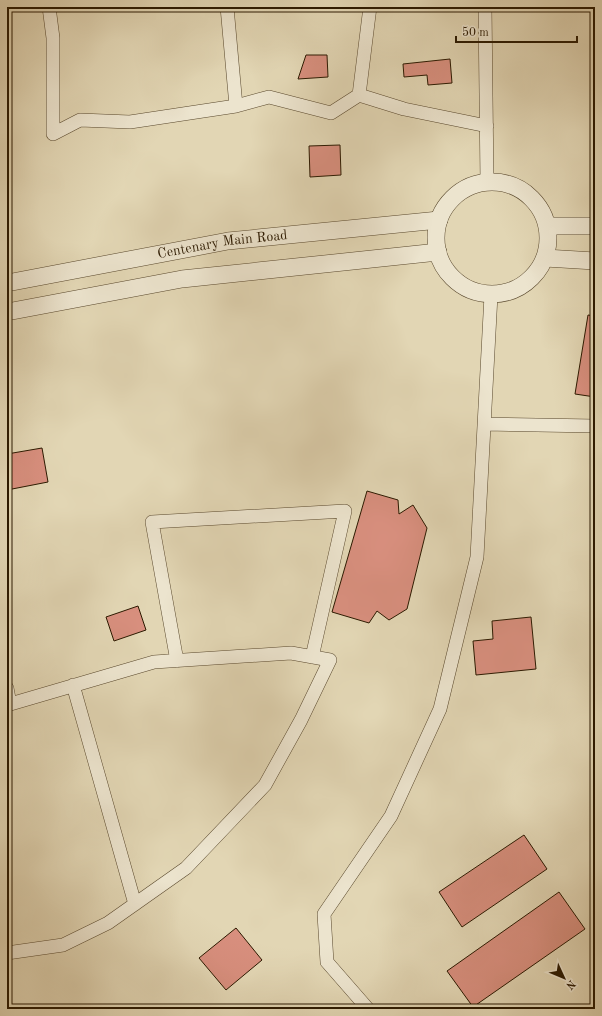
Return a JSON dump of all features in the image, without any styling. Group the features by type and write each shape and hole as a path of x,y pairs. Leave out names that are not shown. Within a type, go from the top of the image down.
{"street":[{"path":"49,7 53,38 53,134 80,120 130,122 236,106 269,97 331,113 359,95"},
{"path":"227,7 236,106"},
{"path":"359,95 370,7"},
{"path":"485,7 487,182"},
{"path":"359,95 404,109 487,126"},
{"path":"487,182 503,183 519,188 527,194 542,210 548,226 549,242 545,258 536,273 524,285 508,292 491,295 473,291 457,282 445,269 438,252 436,236 439,220 447,205 458,194 471,186 487,182"},
{"name":"Centenary Main Road","path":"7,283 228,241 439,220"},
{"path":"548,226 595,226"},
{"name":"Centenary Main Road","path":"7,312 182,279 438,252"},
{"path":"545,258 595,261"},
{"path":"368,1009 327,962 324,914 391,816 440,709 477,556 491,295"},
{"path":"485,424 595,426"},
{"path":"177,661 152,522 345,511 312,657"},
{"path":"7,688 9,704 154,662 291,653 330,660 301,720 265,785 186,868 108,923 63,945 7,953"},
{"path":"73,686 135,904"}],"building":[{"path":"306,55 327,55 328,77 298,79"},
{"path":"450,59 452,83 428,85 427,75 404,77 403,64"},
{"path":"340,145 341,175 310,177 309,146"},
{"path":"588,315 595,316 595,397 575,394"},
{"path":"42,448 48,482 7,490 7,454"},
{"path":"367,491 398,500 399,514 413,505 427,528 407,609 389,620 377,611 369,623 332,612"},
{"path":"138,606 146,630 114,641 106,617"},
{"path":"531,617 536,669 476,675 473,641 493,639 492,621"},
{"path":"524,835 547,869 462,927 439,892"},
{"path":"559,892 585,929 473,1007 447,971"},
{"path":"236,928 262,960 226,990 199,958"}]}
